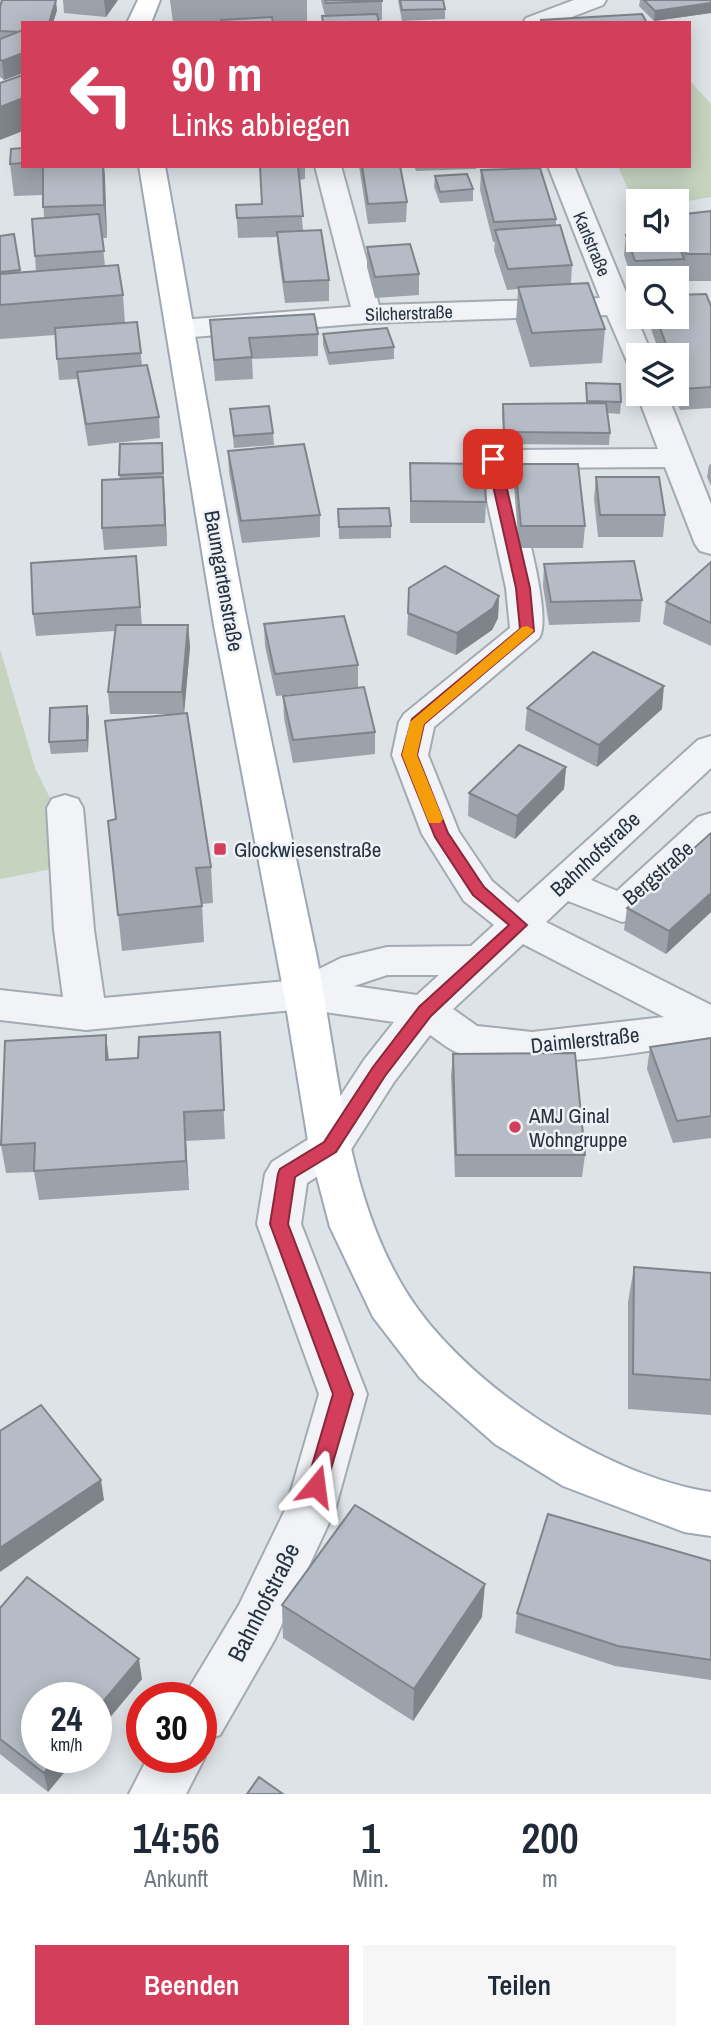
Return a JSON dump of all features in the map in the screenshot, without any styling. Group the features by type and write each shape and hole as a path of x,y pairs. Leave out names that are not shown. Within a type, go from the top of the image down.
{"main road":[{"path":"140,21 149,0"},
{"name":"Baumgartenstraße","path":"152,168 231,625 304,994"},
{"path":"304,994 330,1147 352,1227 389,1304 436,1364 512,1429 580,1471 684,1510 711,1514"}],"street":[{"path":"539,21 596,0"},
{"path":"329,168 367,314"},
{"name":"Karlstraße","path":"562,168 573,197 626,301"},
{"path":"573,197 602,194"},
{"name":"Silcherstraße","path":"180,329 367,314 626,305"},
{"path":"657,406 711,544"},
{"path":"677,458 493,459 523,588 527,631 417,722 410,755 441,834 478,891 519,925 711,1025"},
{"name":"Bahnhofstraße","path":"217,1690 257,1622 310,1510 343,1394 279,1224 287,1174 330,1147 379,1071 425,1011 711,748"},
{"path":"65,808 74,930 86,1015"},
{"name":"Bergstraße","path":"562,884 622,908 711,826"},
{"path":"304,994 355,968 387,961 478,960"},
{"path":"0,1005 86,1015 304,994 425,1011"},
{"name":"Daimlerstraße","path":"425,1011 468,1040 532,1048 711,1025"},
{"path":"156,1794 168,1773"}],"green space":[{"path":"691,82 711,104 711,197 689,201 689,189 628,189 619,168 691,168"},
{"path":"0,649 35,768 56,810 62,867 0,879"}],"building":[{"path":"2,0 56,0 50,21 21,21 19,32 0,31"},
{"path":"325,0 382,0 382,1 326,3"},
{"path":"400,0 443,0 445,9 402,10"},
{"path":"644,0 711,0 711,3 655,11"},
{"path":"377,14 379,21 323,21 322,16"},
{"path":"642,14 646,21 541,21"},
{"path":"272,17 273,21 221,21"},
{"path":"21,31 21,54 2,61 0,39"},
{"path":"21,76 21,99 0,107 0,83"},
{"path":"21,148 21,163 10,164 11,149"},
{"path":"43,168 103,168 104,205 43,207"},
{"path":"260,168 298,168 303,216 237,218 236,205 262,204"},
{"path":"362,168 400,168 407,202 368,204"},
{"path":"540,168 556,219 494,222 481,170"},
{"path":"467,174 473,189 440,192 435,176"},
{"path":"711,211 711,254 686,254 689,252 689,214"},
{"path":"99,214 104,251 35,256 32,219"},
{"path":"560,225 572,265 508,269 495,230"},
{"path":"321,230 329,280 284,282 277,232"},
{"path":"14,234 20,270 0,272 0,236"},
{"path":"410,244 419,274 375,277 367,247"},
{"path":"632,252 681,252 684,259 635,261"},
{"path":"118,265 123,295 0,305 0,274"},
{"path":"588,283 605,329 532,333 518,287"},
{"path":"706,294 711,306 711,387 689,389 689,343 666,343 660,329 689,329 689,295"},
{"path":"314,314 318,334 249,338 252,357 214,360 210,320"},
{"path":"137,322 141,353 57,359 55,328"},
{"path":"387,328 394,347 329,353 323,334"},
{"path":"147,365 159,417 86,424 77,372"},
{"path":"586,383 620,384 621,402 587,401"},
{"path":"606,403 610,433 504,432 503,404"},
{"path":"269,406 273,433 234,436 230,409"},
{"path":"162,443 163,473 119,475 120,444"},
{"path":"304,444 320,515 241,521 228,451"},
{"path":"410,463 484,464 486,502 411,501"},
{"path":"515,464 578,464 585,526 521,526"},
{"path":"163,477 165,525 102,528 102,480"},
{"path":"596,477 659,477 665,515 600,515"},
{"path":"389,508 391,526 339,527 338,509"},
{"path":"136,556 140,607 33,614 31,563"},
{"path":"634,561 642,600 551,602 544,564"},
{"path":"711,562 711,623 666,602"},
{"path":"445,566 499,596 493,608 457,633 408,613 409,588"},
{"path":"344,616 358,665 275,674 264,624"},
{"path":"116,625 188,625 182,692 108,692"},
{"path":"593,652 664,686 599,745 527,708"},
{"path":"364,687 375,732 293,740 283,696"},
{"path":"87,706 87,740 49,742 50,708"},
{"path":"187,713 211,867 196,868 202,906 118,915 108,821 116,819 105,721"},
{"path":"519,745 566,767 517,816 469,793"},
{"path":"711,833 711,893 669,931 627,908"},
{"path":"220,1032 224,1110 184,1112 186,1161 34,1171 35,1143 1,1145 5,1041 106,1035 106,1060 138,1058 139,1037"},
{"path":"711,1038 711,1116 677,1121 650,1047"},
{"name":"AMJ Ginal Wohngruppe","path":"575,1053 585,1155 456,1155 453,1054"},
{"path":"634,1267 711,1273 711,1380 633,1374"},
{"path":"41,1405 101,1480 0,1548 0,1431"},
{"path":"355,1505 485,1584 414,1689 282,1605"},
{"path":"548,1514 711,1561 711,1660 618,1646 517,1613"},
{"path":"27,1577 139,1659 112,1691 112,1682 21,1682 21,1755 0,1739 0,1608"},
{"path":"259,1777 283,1794 247,1794"}],"slow traffic":[{"path":"435,819 410,755 417,722 527,630"}],"place":[{"name":"Glockwiesenstraße","path":"220,849"},
{"name":"AMJ Ginal Wohngruppe","path":"515,1127"}],"route":[{"path":"316,1486 343,1394 279,1224 287,1174 330,1147 379,1071 425,1011 519,925 478,891 441,834 410,755 417,722 527,631 523,588 493,459"}]}
